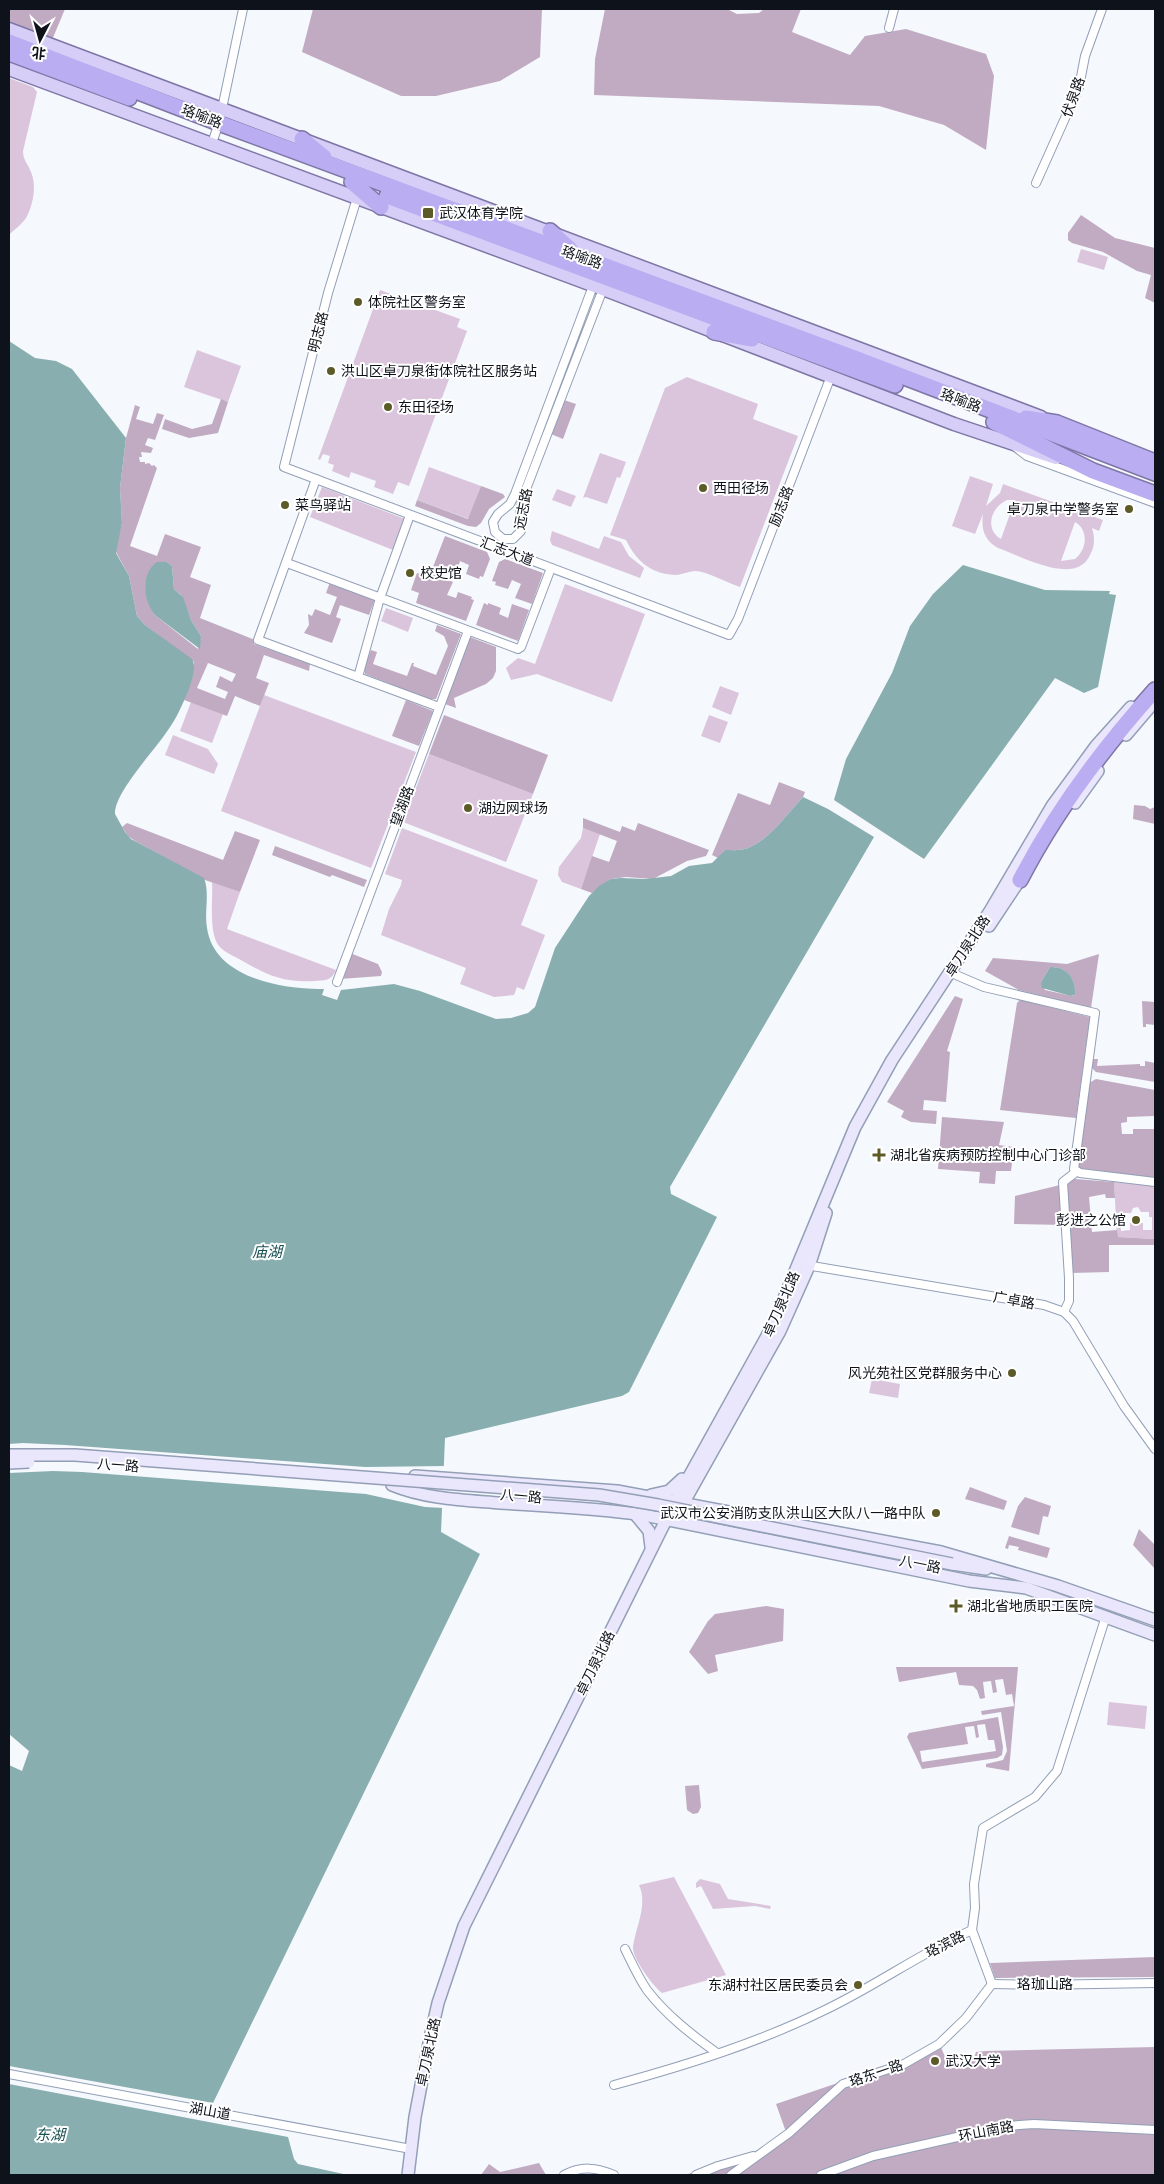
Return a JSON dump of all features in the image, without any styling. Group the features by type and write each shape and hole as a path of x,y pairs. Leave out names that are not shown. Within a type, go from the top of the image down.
{"highway":[{"name":"珞喻路","path":"9,42 40,53 352,182 852,357 1155,484"},
{"name":"珞喻路","path":"9,53 217,127 335,165 789,345 992,417 1043,431 1155,473"},
{"path":"40,53 82,58"},
{"path":"302,139 335,165"},
{"path":"352,182 381,206"},
{"path":"550,231 578,261 598,287"},
{"path":"714,332 789,345"},
{"path":"992,417 1057,423 1155,462"},
{"path":"992,417 1093,471 1155,494"},
{"path":"1020,880 1044,834 1078,784 1122,726 1155,690"}],"main road":[{"path":"9,29 82,58 357,198 598,287 954,424 1093,471"},
{"path":"9,69 217,127 302,139 1057,423"},
{"name":"卓刀泉北路","path":"679,1503 697,1460 768,1335 804,1265 846,1147 868,1101 892,1060 990,911 1052,806 1096,746 1155,682"},
{"name":"卓刀泉北路","path":"453,1956 670,1520 772,1347 828,1206 862,1129 884,1086 1020,880 1110,754 1155,702"},
{"name":"八一路","path":"9,1455 75,1455 598,1502 651,1510 952,1567 1024,1575"},
{"path":"647,1496 660,1494 674,1488 697,1460"},
{"name":"八一路","path":"9,1463 82,1462 391,1482 414,1476 437,1477 627,1492 956,1555 1024,1575 1155,1620"},
{"name":"八一路","path":"391,1482 410,1493 439,1498 630,1513 969,1581 1026,1588"},
{"path":"630,1513 649,1531 651,1548"},
{"name":"卓刀泉北路","path":"408,2175 415,2117 430,2038 438,2003 458,1940 651,1548 670,1520"},
{"path":"795,1547 800,1525"},
{"name":"八一路","path":"952,1567 1026,1588 1155,1635"}],"street":[{"path":"217,127 243,9"},
{"path":"889,28 894,9"},
{"name":"伏泉路","path":"1036,184 1079,87 1085,56 1102,9"},
{"name":"明志路","path":"284,467 328,293 357,198"},
{"name":"远志路","path":"598,287 523,496 520,513 522,528 515,538 503,539 494,530 493,522 507,508 515,494 598,287"},
{"name":"励志路","path":"729,635 738,619 831,376"},
{"path":"1011,443 1027,456 1155,504"},
{"name":"汇志大道","path":"284,467 729,635"},
{"path":"316,479 258,640 439,707"},
{"path":"358,677 380,598 410,514"},
{"path":"475,539 486,539 494,530"},
{"path":"515,538 516,550 523,557"},
{"path":"287,563 517,649 520,648 551,568"},
{"name":"望湖路","path":"337,982 468,631"},
{"path":"956,975 984,987 1095,1013 1074,1164 1076,1172"},
{"path":"1155,1182 1076,1172 1063,1182 1070,1284 1069,1301 1064,1312 1077,1325 1124,1406 1155,1449"},
{"name":"广卓路","path":"804,1265 1044,1305 1064,1312"},
{"name":"珞滨路","path":"614,2085 760,2038 828,2009 945,1942 972,1930 975,1908 974,1884 983,1828 1035,1797 1057,1771 1106,1616"},
{"path":"972,1930 992,1984"},
{"path":"625,1949 640,1978 656,2000 680,2024 717,2053"},
{"name":"珞珈山路","path":"992,1984 1155,1983"},
{"name":"珞东一路","path":"731,2175 789,2133 843,2084 904,2064 939,2044 966,2018 992,1984"},
{"name":"湖山道","path":"9,2074 411,2149"},
{"name":"环山南路","path":"821,2175 890,2152 1006,2126 1034,2124 1155,2130"},
{"path":"696,2175 718,2166 759,2155"},
{"path":"564,2175 573,2170 587,2168 599,2169 614,2175"}],"shaded area":[{"path":"9,9 65,9 52,40 9,23"},
{"path":"313,9 542,9 540,57 500,81 436,96 401,96 302,52"},
{"path":"605,9 727,9 737,14 759,13 764,9 801,9 792,32 850,55 865,36 906,29 986,54 994,76 986,150 944,125 879,106 594,95 595,59"},
{"path":"9,78 33,87 37,92 23,151 34,183 31,208 26,218 9,235"},
{"path":"1081,215 1115,238 1155,248 1155,303 1145,298 1151,275 1137,271 1103,252 1072,243 1068,240 1068,233"},
{"path":"1081,249 1108,257 1104,270 1077,262"},
{"name":"东田径场","path":"380,290 460,319 457,327 467,331 409,486 398,482 393,494 374,487 376,481 351,472 349,478 332,471 334,465 328,463 330,456 323,454 320,460 318,459"},
{"path":"197,350 241,366 228,402 184,387"},
{"name":"西田径场","path":"687,377 758,404 753,419 798,436 740,587 701,572 694,571 677,575 660,572 640,560 626,540 610,535 665,388"},
{"path":"221,399 228,402 218,433 189,438 162,429 165,419 192,429 212,424"},
{"path":"564,400 576,404 563,439 551,434"},
{"path":"135,405 140,407 136,419 153,424 157,413 164,415 155,440 148,438 145,445 153,448 151,453 141,452 142,457 139,457 140,462 149,463 157,468 130,546 157,556 165,534 201,547 190,577 211,585 200,618 255,640 254,644 310,664 309,671 264,655 256,678 269,683 260,706 235,696 227,716 184,700 193,676 194,662 145,625 137,616 129,576 115,550 122,523 120,488 126,438","holes":["160,562 167,562 172,566 174,589 181,595 191,620 201,636 198,649 156,616 148,603 146,587 149,572","208,663 236,674 232,682 220,676 216,687 228,692 225,699 197,688"]},
{"path":"600,453 626,462 620,478 617,477 607,504 586,497 583,498"},
{"path":"429,467 481,486 469,519 417,500"},
{"path":"970,476 993,484 986,506 1000,493 1003,484 1103,520 1099,531 1092,528 1094,542 1090,555 1083,564 1073,569 1047,566 993,545 984,534 983,514 975,534 952,526","holes":["1007,500 1015,500 1001,539 996,535 991,524 997,508","1075,522 1083,530 1085,540 1082,551 1075,559 1061,561"]},
{"path":"481,486 503,494 505,497 489,509 481,523 476,527 468,526 415,506 417,500 468,519"},
{"path":"322,487 405,519 393,550 310,517"},
{"path":"557,489 576,496 571,507 552,500"},
{"path":"552,531 599,549 604,536 621,542 629,556 644,568 640,578 552,545 550,540"},
{"path":"445,536 487,552 490,559 483,577 480,576 479,579 466,574 469,565 460,561 456,575 433,567"},
{"path":"505,559 543,573 532,604 515,598 521,584 512,580 508,589 495,585 496,582 492,581 499,562"},
{"path":"417,573 429,577 430,573 453,582 447,595 456,598 458,592 472,597 471,599 474,600 466,621 416,603 419,593 411,590"},
{"path":"330,582 375,599 369,615 340,605 336,617 341,619 332,643 304,633 309,625 308,614 312,616 315,609 330,615 337,597 326,593"},
{"path":"565,584 645,614 612,702 537,674 511,680 506,668 518,658 535,664"},
{"path":"484,603 501,608 499,614 508,618 512,604 529,610 518,641 476,625"},
{"path":"386,608 413,618 408,632 381,621"},
{"path":"437,625 461,634 436,699 429,699 365,674 364,668 371,650 377,652 373,664 407,676 412,663 414,663 413,666 436,675 448,646 444,636 435,631"},
{"path":"470,637 496,647 496,671 493,678 486,684 454,698 456,708 445,704"},
{"path":"720,686 739,693 731,715 712,707"},
{"path":"264,695 416,752 371,868 221,811"},
{"path":"406,700 433,711 419,746 392,736"},
{"path":"191,702 223,714 212,743 180,731"},
{"path":"444,715 548,755 533,794 429,754"},
{"path":"709,715 728,722 720,743 701,736"},
{"path":"173,735 208,749 218,764 214,774 165,755"},
{"name":"湖边网球场","path":"429,754 533,794 506,862 403,822"},
{"path":"779,782 805,792 803,797 778,826 764,839 748,848 725,850 718,858 712,855 738,793 770,805"},
{"path":"1134,805 1145,806 1150,809 1155,807 1155,824 1133,819"},
{"path":"583,818 620,832 622,826 635,831 638,823 709,850 706,856 687,861 653,879 626,877 611,879 592,893 581,889 592,856 609,862 617,841 583,828"},
{"path":"127,823 223,860 235,831 260,840 240,892 205,880 135,841 128,836 122,827"},
{"path":"402,828 538,880 521,925 545,935 524,990 517,987 514,995 494,997 460,984 466,968 381,935 389,909 402,880 385,874"},
{"path":"583,828 600,834 581,889 562,882 558,875 559,867 581,838"},
{"path":"275,846 367,880 364,887 332,875 330,877 272,855"},
{"path":"212,882 240,892 227,929 336,970 332,976 325,980 315,981 293,981 275,977 224,951 217,943 213,929"},
{"path":"350,953 378,964 382,972 381,976 340,979"},
{"path":"1099,954 1091,1008 1019,990 985,971 993,958 1067,964","holes":["1050,967 1066,971 1072,979 1075,995 1045,990 1041,982"]},
{"path":"955,996 963,999 947,1051 950,1052 946,1102 924,1100 923,1110 937,1111 936,1124 911,1122 901,1117 904,1111 887,1102"},
{"path":"1020,1000 1090,1017 1076,1118 1000,1110 1017,1003"},
{"path":"1142,1001 1155,1002 1155,1025 1146,1024 1146,1027 1143,1027"},
{"path":"1092,1059 1098,1059 1097,1066 1140,1064 1140,1066 1145,1066 1145,1061 1155,1063 1155,1082 1096,1072 1091,1067"},
{"path":"1096,1079 1155,1090 1155,1116 1127,1117 1127,1122 1121,1123 1122,1134 1133,1134 1133,1129 1155,1129 1155,1178 1078,1168 1089,1083"},
{"path":"942,1117 1004,1122 999,1145 1014,1147 1011,1171 996,1171 995,1184 979,1183 980,1172 938,1169"},
{"path":"1075,1179 1114,1182 1115,1198 1106,1198 1105,1194 1089,1197 1092,1232 1117,1230 1118,1237 1155,1239 1155,1245 1109,1245 1109,1272 1071,1273 1065,1183"},
{"path":"1114,1182 1155,1186 1155,1239 1117,1237","holes":["1138,1207 1141,1212 1149,1212 1149,1217 1152,1217 1152,1230 1143,1230 1143,1223 1130,1223 1130,1230 1121,1231 1120,1218 1123,1217 1123,1213 1131,1213 1133,1208"]},
{"path":"1060,1185 1064,1225 1014,1224 1015,1196"},
{"path":"872,1379 900,1384 898,1398 869,1393"},
{"path":"970,1487 1007,1501 1004,1510 965,1499"},
{"path":"1025,1497 1051,1506 1048,1517 1043,1516 1039,1535 1011,1527 1018,1506"},
{"path":"1139,1529 1155,1545 1155,1569 1133,1545"},
{"path":"1009,1536 1050,1548 1047,1558 1018,1550 1019,1547 1009,1545 1008,1549 1005,1548"},
{"path":"766,1606 784,1609 783,1641 715,1655 718,1671 708,1674 689,1652 708,1621 715,1614"},
{"path":"896,1667 1018,1667 1009,1771 986,1767 986,1764 1003,1760 1007,1751 1001,1712 982,1715 981,1711 1014,1706 1012,1694 1006,1695 1003,1679 995,1680 997,1692 993,1693 991,1681 983,1682 985,1698 980,1699 977,1690 973,1686 959,1685 956,1672 899,1682"},
{"path":"1109,1702 1147,1706 1145,1729 1107,1725"},
{"path":"998,1717 1003,1747 1002,1755 997,1758 922,1769 907,1737 909,1733","holes":["985,1724 988,1740 994,1740 996,1751 922,1762 920,1751 968,1744 965,1727 974,1726 976,1738 979,1737 977,1725"]},
{"path":"699,1785 701,1807 698,1813 693,1814 687,1810 685,1786"},
{"path":"674,1877 726,1975 662,1993 644,1972 634,1952 634,1939 642,1908 639,1885"},
{"path":"700,1879 720,1884 728,1899 771,1906 770,1909 755,1906 713,1909 701,1886 696,1888 696,1883"},
{"path":"1155,1957 1155,1977 995,1978 990,1963"},
{"path":"938,2040 950,2069 973,2061 976,2052 1155,2047 1155,2175 686,2175 716,2162 762,2149 786,2132 776,2104 902,2061"},
{"path":"539,2163 546,2175 481,2175 489,2164 500,2172"}],"water":[{"name":"庙湖","path":"9,341 35,358 56,361 72,369 126,438 120,488 122,523 116,553 129,576 137,616 145,625 192,659 194,670 189,689 177,715 128,783 116,805 115,814 131,839 204,878 207,890 207,928 212,945 222,959 236,970 253,978 289,987 324,989 322,995 337,1000 341,990 394,984 420,991 496,1019 511,1018 528,1013 535,1007 555,948 589,896 599,886 611,879 645,879 671,876 689,866 712,863 725,850 748,848 764,839 803,797 828,809 874,837 670,1187 671,1194 717,1217 629,1392 622,1396 445,1438 441,1532 480,1554 213,2103 9,2066 9,1765 22,1771 29,1751 9,1734"},
{"path":"157,562 167,562 172,566 174,589 183,597 191,620 201,636 200,649 156,616 148,604 145,588 146,580 148,573"},
{"path":"963,565 1045,590 1110,591 1109,594 1116,595 1098,687 1084,693 1055,678 924,859 834,800 846,759 892,673 910,626 933,594"},
{"path":"1050,967 1066,971 1074,984 1075,995 1071,996 1042,988 1041,982"},
{"name":"东湖","path":"9,2084 288,2137 294,2159 298,2164 348,2175 9,2175"}],"pier":[{"path":"23,1443 365,1467 445,1466 444,1508 425,1507 366,1494 82,1472 9,1473 9,1444"}],"place":[{"name":"武汉体育学院","path":"428,213"},
{"name":"体院社区警务室","path":"358,302"},
{"name":"洪山区卓刀泉街体院社区服务站","path":"331,371"},
{"name":"东田径场","path":"388,407"},
{"name":"西田径场","path":"703,488"},
{"name":"菜鸟驿站","path":"285,505"},
{"name":"卓刀泉中学警务室","path":"1129,509"},
{"name":"校史馆","path":"410,573"},
{"name":"湖边网球场","path":"468,808"},
{"name":"湖北省疾病预防控制中心门诊部","path":"879,1155"},
{"name":"彭进之公馆","path":"1136,1220"},
{"name":"风光苑社区党群服务中心","path":"1012,1373"},
{"name":"武汉市公安消防支队洪山区大队八一路中队","path":"936,1513"},
{"name":"湖北省地质职工医院","path":"956,1606"},
{"name":"东湖村社区居民委员会","path":"858,1985"},
{"name":"武汉大学","path":"935,2061"}]}
